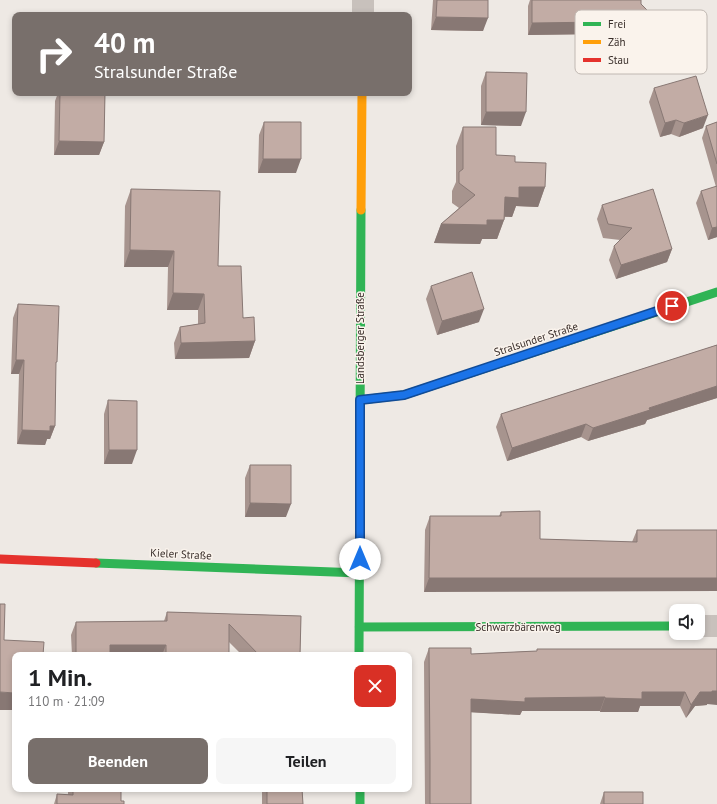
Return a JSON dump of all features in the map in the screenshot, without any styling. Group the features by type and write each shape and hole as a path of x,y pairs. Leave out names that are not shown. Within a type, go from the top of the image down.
{"street":[{"path":"363,0 363,12"},
{"name":"Landsberger Straße","path":"359,652 362,96"},
{"name":"Stralsunder Straße","path":"360,400 404,395 717,292"},
{"name":"Kieler Straße","path":"0,559 360,573"},
{"name":"Schwarzbärenweg","path":"359,627 669,626"},
{"path":"705,626 717,626"},
{"path":"360,792 360,804"}],"building":[{"path":"437,0 488,0 488,18 436,17"},
{"path":"532,0 641,0 641,4 647,10 575,10 575,22 532,23"},
{"path":"486,72 527,73 526,112 486,112"},
{"path":"696,76 708,115 684,123 676,120 665,123 654,88"},
{"path":"60,96 105,96 104,142 59,141"},
{"path":"264,122 301,122 301,159 263,159"},
{"path":"717,122 717,164 706,126"},
{"path":"463,127 496,127 496,155 515,156 515,162 546,163 545,187 519,187 519,198 505,197 504,220 487,220 487,225 441,224 475,195 459,183 459,172 463,169"},
{"path":"717,186 717,227 712,228 701,191"},
{"path":"131,189 220,191 218,266 241,266 243,318 254,317 255,341 181,343 180,327 205,323 204,294 173,293 174,251 130,250"},
{"path":"653,189 672,249 621,265 614,246 632,228 608,224 602,205"},
{"path":"472,272 484,309 442,321 431,286"},
{"path":"18,304 59,306 55,426 50,426 50,431 22,430 24,360 16,360"},
{"path":"717,345 717,386 649,408 650,410 593,428 586,424 512,448 501,414"},
{"path":"108,400 137,401 137,450 109,450"},
{"path":"250,465 291,465 291,504 250,503"},
{"path":"540,511 540,539 637,542 637,530 717,530 717,578 429,578 430,516 501,516 501,512"},
{"path":"0,604 5,604 4,640 44,642 43,652 12,652 12,693 0,692"},
{"path":"167,612 301,616 300,652 256,652 229,624 229,652 166,652 166,645 110,645 110,652 76,652 76,622 167,621"},
{"path":"429,648 471,648 471,654 537,651 537,649 717,649 717,691 700,692 691,705 685,692 642,692 642,699 605,697 525,698 525,702 471,699 471,804 430,804"},
{"path":"73,792 121,792 121,801 124,801 124,804 57,804 57,794 73,795"},
{"path":"267,792 302,792 303,804 267,804"},
{"path":"604,792 643,792 643,804 604,804"}],"traffic: fast":[{"path":"359,652 361,210"},
{"path":"360,400 404,395 717,292"},
{"path":"96,563 360,573"},
{"path":"359,627 669,626"},
{"path":"360,792 360,804"}],"traffic: slow":[{"path":"361,210 362,96"}],"traffic: jam":[{"path":"0,559 96,563"}],"route":[{"path":"360,559 360,400 404,395 672,306"}]}
